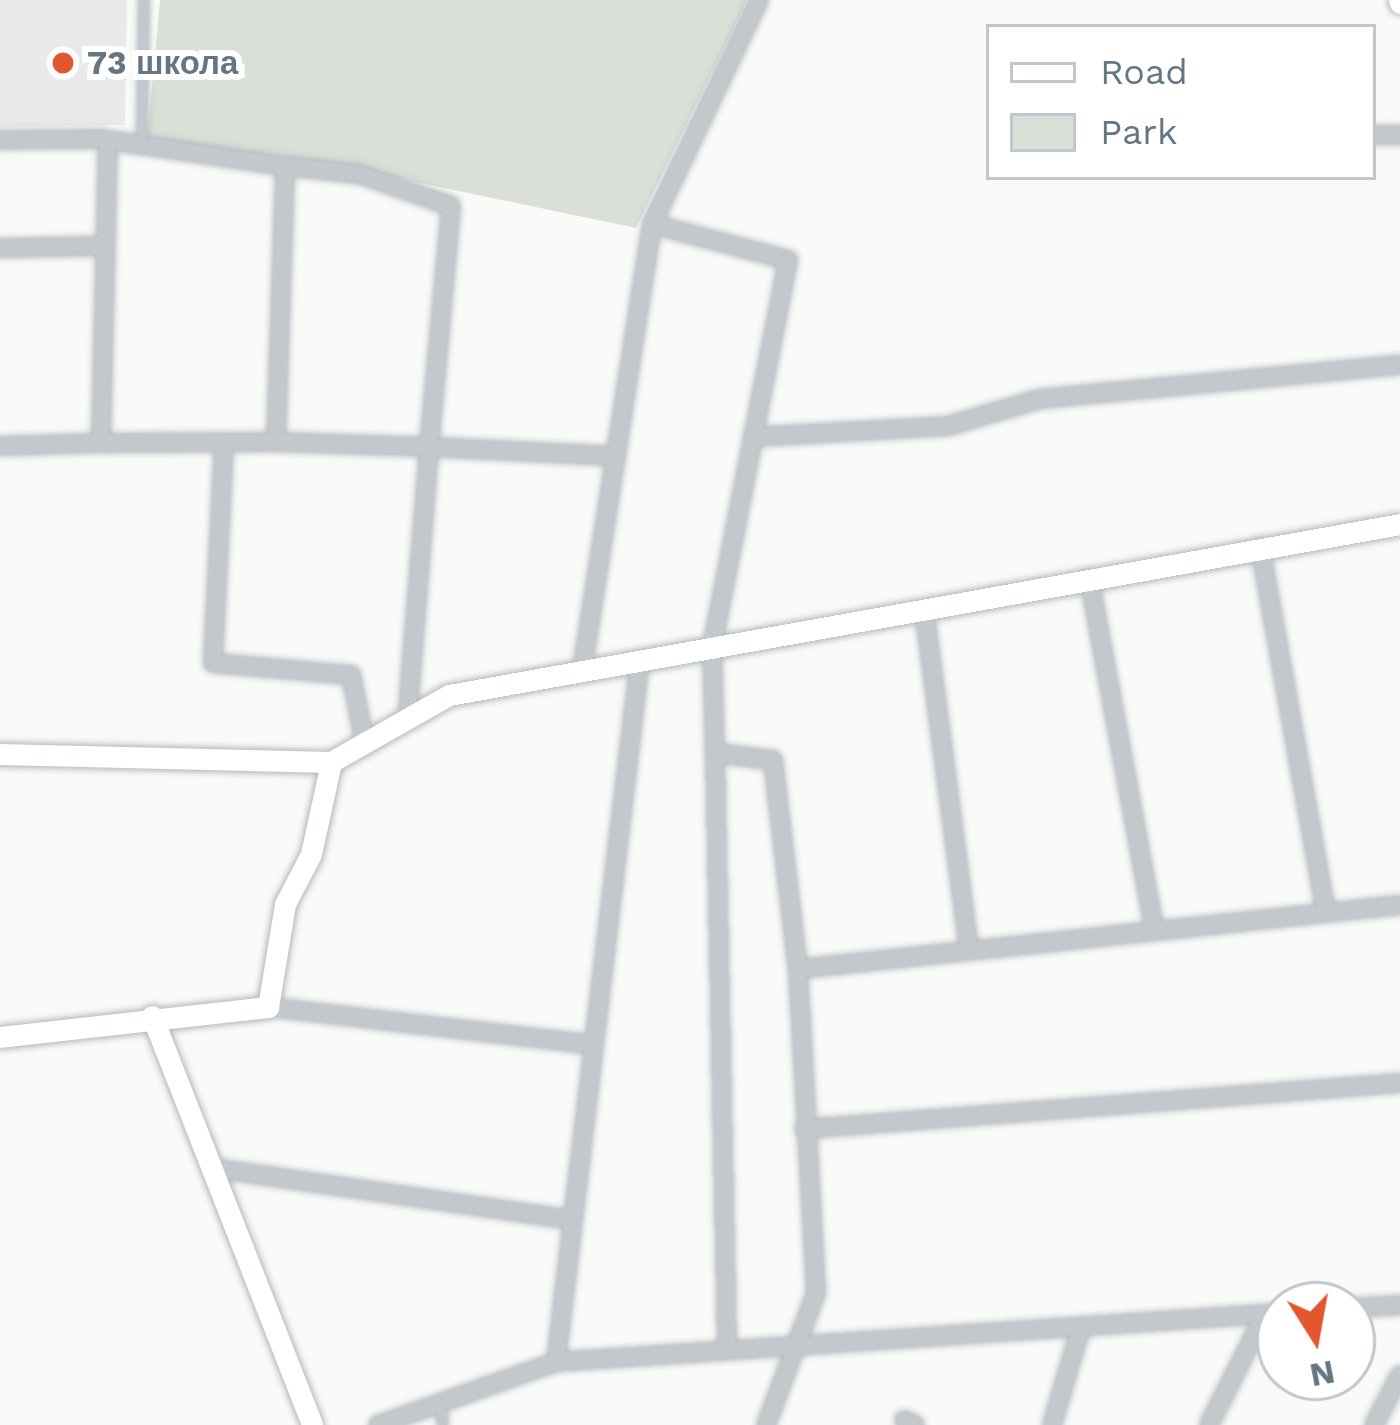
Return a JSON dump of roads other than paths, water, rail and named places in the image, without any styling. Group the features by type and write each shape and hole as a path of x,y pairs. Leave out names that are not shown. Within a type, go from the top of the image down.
{"street":[{"path":"582,671 652,224 759,0"},
{"path":"0,140 105,140 359,174 452,206 408,710"},
{"path":"100,443 105,140"},
{"path":"276,442 285,166"},
{"path":"652,224 788,260 712,646 727,1344"},
{"path":"0,248 104,246"},
{"path":"753,437 948,426 1039,399 1400,365"},
{"path":"0,446 276,442 616,456"},
{"path":"224,443 213,663 351,675 364,740"},
{"path":"0,754 331,762 408,710 582,671 1400,524"},
{"path":"1260,546 1326,914"},
{"path":"1089,577 1154,929"},
{"path":"924,608 968,944"},
{"path":"556,1362 640,660"},
{"path":"715,753 773,760 798,969 816,1293 805,1340 766,1425"},
{"path":"268,1007 285,904 311,854 331,762"},
{"path":"798,969 968,944 1400,905"},
{"path":"0,1037 152,1016 268,1007 594,1045"},
{"path":"152,1016 312,1425"},
{"path":"804,1129 1400,1083"},
{"path":"212,1168 573,1220"},
{"path":"378,1425 556,1362 727,1344 1256,1315"},
{"path":"1052,1425 1081,1327"},
{"path":"1209,1425 1256,1343"},
{"path":"1375,1425 1400,1375"}],"lane":[{"path":"142,146 144,0"},
{"path":"441,1403 443,1425"}],"place":[{"name":"73 школа","path":"63,63"}]}
